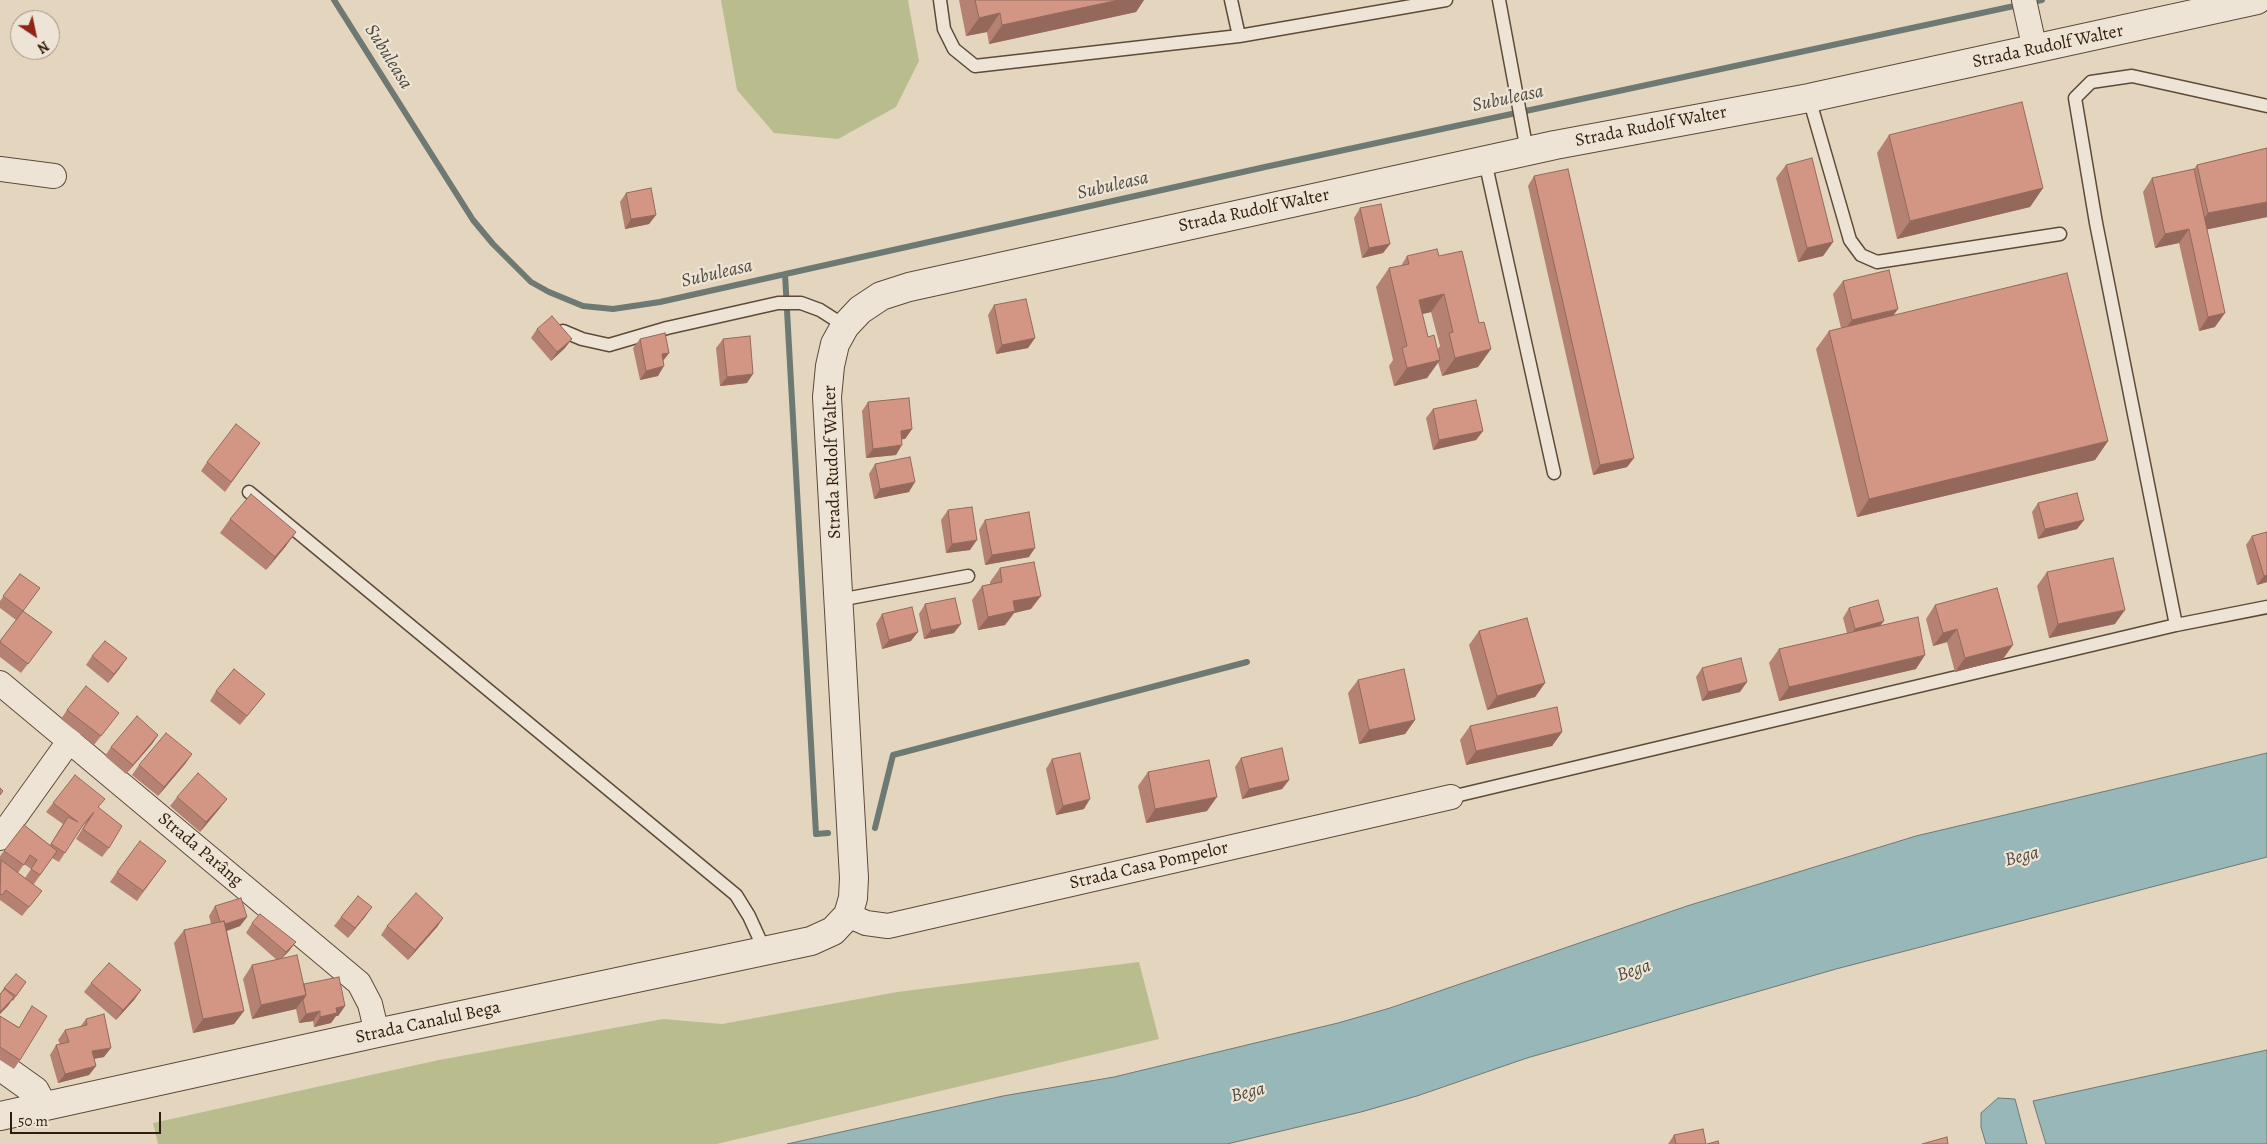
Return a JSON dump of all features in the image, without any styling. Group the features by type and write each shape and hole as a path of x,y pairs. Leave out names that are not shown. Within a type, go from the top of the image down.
{"street":[{"name":"Strada Rudolf Walter","path":"848,916 853,898 854,878 828,397 830,366 835,344 845,326 860,310 881,296 909,287 1485,161 1526,145 1808,98 2035,50 2257,0"},
{"path":"2026,11 2035,50"},
{"path":"0,169 54,176"},
{"name":"Strada Parâng","path":"0,683 358,983 370,1004 377,1033"},
{"path":"0,838 70,740"},
{"name":"Strada Casa Pompelor","path":"848,916 866,923 888,926 1451,797"},
{"name":"Strada Canalul Bega","path":"0,1116 377,1033 811,941 833,931 848,916"},
{"path":"0,1066 36,1092 43,1106"}],"lane":[{"path":"940,0 944,29 954,49 975,66 1239,36 1431,1 1446,0"},
{"path":"1231,0 1239,36"},
{"path":"1499,0 1526,145"},
{"path":"2176,625 2096,223 2075,98 2091,82 2132,76 2267,106"},
{"path":"1808,98 1850,240 1861,255 1877,262 2060,234"},
{"path":"1485,161 1554,474"},
{"path":"563,331 582,339 609,345 667,328 778,303 801,303 820,310 845,326"},
{"path":"249,492 736,895 749,916 765,951"},
{"path":"839,600 968,576"},
{"path":"1451,797 2176,625 2267,607"}],"green space":[{"path":"721,0 908,0 919,61 896,107 838,139 774,133 737,90"},
{"path":"1139,962 1159,1039 717,1144 158,1144 153,1123 439,1060 663,1019 722,1024 897,992"}],"water":[{"name":"Bega","path":"2267,753 2267,857 1836,969 1527,1058 1417,1096 1361,1112 1227,1144 787,1144 1003,1096 1114,1077 1338,1023 1390,1008 1687,906 1916,836"},
{"path":"2267,1050 2267,1144 2046,1144 2033,1101"},
{"path":"1998,1098 2015,1099 2027,1144 1986,1144 1981,1127 1981,1113"}],"building":[{"path":"975,0 1119,0 1002,25 1000,13 979,18"},
{"path":"2022,102 2043,188 1910,221 1889,135"},
{"path":"2267,148 2267,202 2208,213 2197,165"},
{"path":"1812,158 1833,242 1807,248 1786,165"},
{"path":"1568,169 1634,458 1600,465 1534,176"},
{"path":"2194,169 2225,313 2208,317 2189,229 2165,234 2152,178"},
{"path":"651,188 656,215 631,219 626,193"},
{"path":"1381,204 1390,244 1369,248 1360,208"},
{"path":"1437,249 1439,256 1462,251 1479,323 1484,322 1491,349 1455,358 1449,333 1453,332 1444,294 1419,300 1428,337 1434,335 1440,360 1407,368 1402,348 1407,346 1389,268 1409,264 1407,256"},
{"path":"1889,270 1898,309 1852,320 1843,281"},
{"path":"2067,273 2108,441 1869,499 1829,331"},
{"path":"1026,299 1035,338 1002,345 994,305"},
{"path":"552,316 572,339 557,352 537,329"},
{"path":"665,333 669,353 662,354 664,366 646,371 640,339"},
{"path":"750,336 753,374 727,377 723,339"},
{"path":"909,398 912,429 901,431 902,445 873,449 868,402"},
{"path":"1476,400 1483,431 1439,440 1433,409"},
{"path":"236,424 260,443 231,482 207,462"},
{"path":"910,457 915,482 880,489 875,464"},
{"path":"2077,493 2084,520 2045,529 2038,503"},
{"path":"251,494 296,532 275,557 230,519"},
{"path":"972,507 977,540 952,544 948,510"},
{"path":"1029,512 1035,548 992,555 985,520"},
{"path":"2267,532 2267,575 2264,576 2252,536"},
{"path":"2113,558 2125,610 2058,624 2047,572"},
{"path":"1034,562 1041,596 1013,601 1015,611 988,617 982,586 1002,582 1000,568"},
{"path":"20,574 40,588 23,611 3,596"},
{"path":"1997,588 2013,645 1965,658 1957,629 1943,633 1935,605"},
{"path":"955,598 961,624 931,630 925,604"},
{"path":"1878,600 1884,621 1855,629 1849,608"},
{"path":"912,607 918,632 889,640 882,614"},
{"path":"23,611 52,632 28,664 0,642"},
{"path":"1918,617 1925,655 1789,687 1779,649"},
{"path":"1527,618 1545,683 1497,696 1479,631"},
{"path":"105,641 127,658 114,674 92,656"},
{"path":"1741,658 1747,682 1708,692 1702,668"},
{"path":"234,669 265,694 247,716 216,691"},
{"path":"1404,669 1415,720 1369,730 1358,680"},
{"path":"86,686 119,713 101,736 67,710"},
{"path":"1557,707 1562,732 1476,751 1470,726"},
{"path":"137,716 158,735 133,765 111,747"},
{"path":"166,733 192,754 164,787 139,765"},
{"path":"1282,748 1289,780 1249,789 1241,758"},
{"path":"1080,753 1090,799 1063,806 1052,759"},
{"path":"1209,760 1217,797 1155,809 1148,772"},
{"path":"198,773 227,799 206,822 177,797"},
{"path":"75,775 105,799 98,807 122,826 109,848 83,829 94,812 65,853 51,844 68,817 78,822 53,803"},
{"path":"24,825 57,851 40,875 31,869 37,860 30,855 24,865 4,851"},
{"path":"140,841 166,861 143,891 117,872"},
{"path":"1,860 42,891 29,907 6,890 2,895 0,894"},
{"path":"416,893 443,918 415,950 387,926"},
{"path":"358,896 372,907 355,928 341,917"},
{"path":"241,898 247,917 225,924 224,921 220,922 215,906"},
{"path":"260,914 296,942 286,952 252,923"},
{"path":"224,921 244,1011 203,1019 184,930"},
{"path":"297,955 306,995 261,1005 252,965"},
{"path":"109,963 141,990 123,1010 91,983"},
{"path":"16,974 26,982 16,996 4,988"},
{"path":"339,977 345,1006 336,1008 337,1013 320,1017 320,1011 306,1014 303,1000 306,995 304,984"},
{"path":"5,989 14,997 0,1012 0,994"},
{"path":"32,1006 47,1016 20,1060 0,1047 0,1016 19,1028"},
{"path":"104,1014 111,1048 92,1051 96,1066 65,1074 56,1045 69,1042 65,1030 87,1025 86,1019"},
{"path":"1703,1129 1706,1144 1676,1144 1674,1135"},
{"path":"1947,1137 1948,1144 1922,1144"},
{"path":"1718,1141 1719,1144 1707,1144"}],"waterway":[{"name":"Subuleasa","path":"334,0 473,220 493,244 531,282 549,292 583,306 613,309 660,302 1265,167 2042,0"},
{"path":"785,274 816,834 828,833"},
{"path":"875,828 893,755 1247,662"}]}
